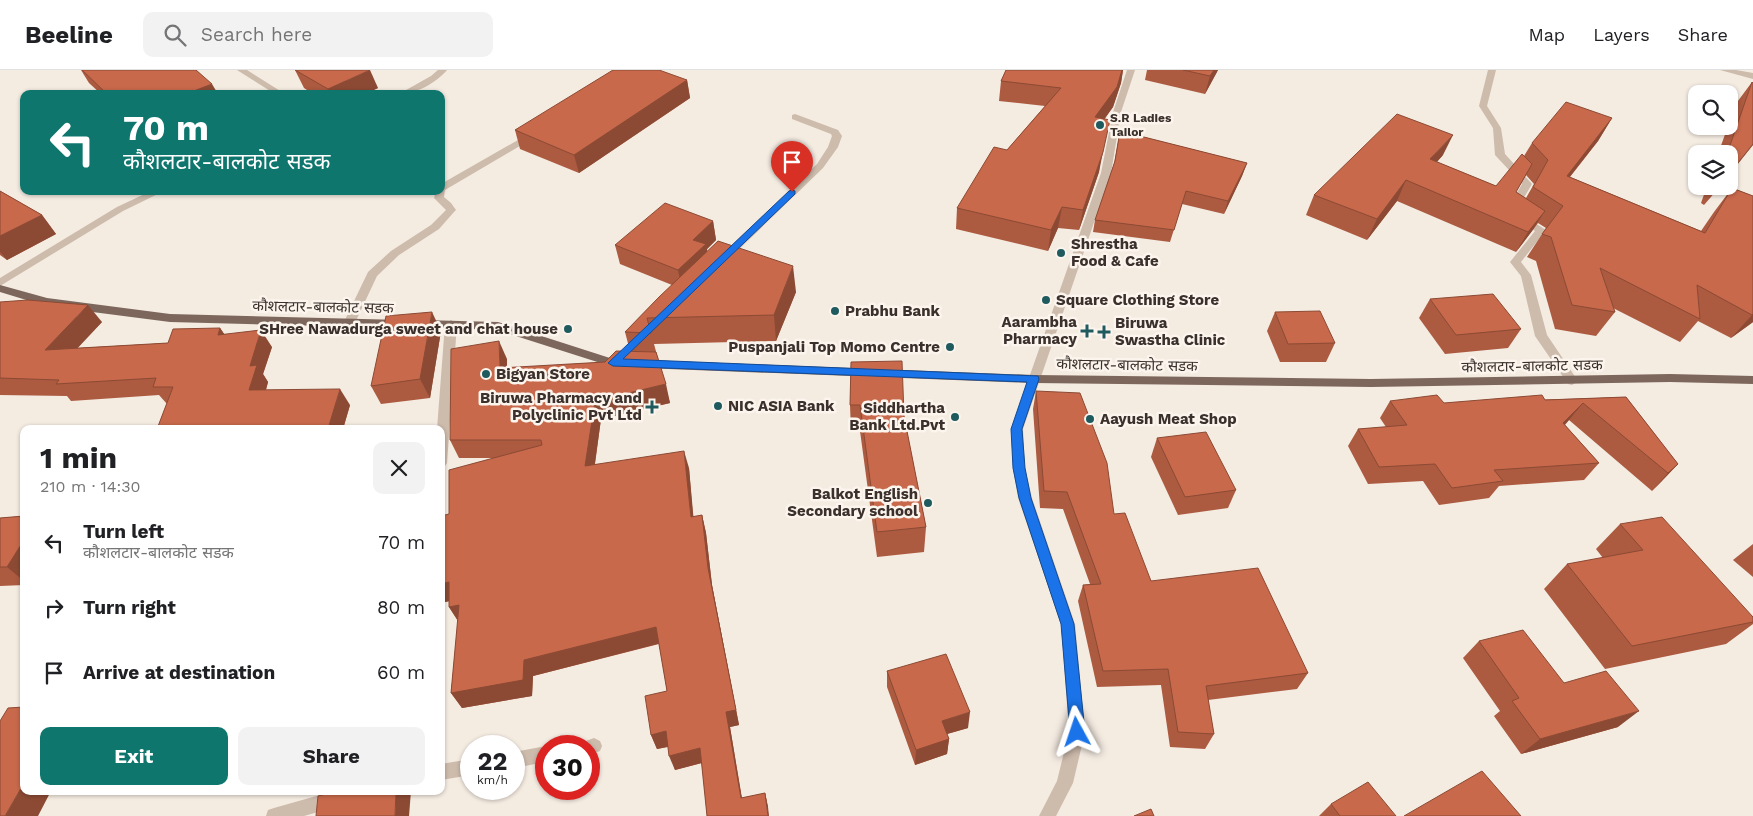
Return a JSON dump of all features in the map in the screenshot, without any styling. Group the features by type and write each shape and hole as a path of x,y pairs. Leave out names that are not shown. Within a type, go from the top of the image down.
{"main road":[{"name":"कौशलटार-बालकोट सडक","path":"0,288 46,302 170,318 349,324 498,326 613,363 1034,379 1372,382 1572,381 1670,378 1753,380"}],"street":[{"path":"241,70 274,90"},
{"path":"411,90 434,78 443,70"},
{"path":"1047,816 1065,783 1077,732 1068,624 1025,498 1019,468 1017,429 1106,173 1121,79 1131,70"},
{"path":"1492,70 1483,106 1497,128 1500,154 1527,184 1511,212 1541,230 1515,262 1526,274 1541,336 1572,381"},
{"path":"1724,70 1753,76"},
{"path":"713,268 820,166 833,147 837,136 835,132 795,117"},
{"path":"445,188 544,128"},
{"path":"0,283 120,209 150,195"},
{"path":"349,324 372,274 395,253 436,227 450,210 448,205 439,198 440,195"},
{"path":"444,425 451,324"},
{"path":"613,363 627,349"},
{"path":"445,771 460,769"},
{"path":"274,816 350,795"}],"building":[{"path":"82,70 196,70 212,84 196,90 103,90"},
{"path":"295,70 370,70 328,89"},
{"path":"613,70 659,70 687,80 574,155 515,130"},
{"path":"1006,70 1122,70 1117,87 1095,117 1110,120 1103,152 1083,210 1062,207 1051,230 957,208 994,147 1007,150 1061,88 1001,81"},
{"path":"1183,70 1214,70 1210,76"},
{"path":"1752,82 1753,144 1738,163 1738,145 1730,145 1734,135 1738,135 1738,122"},
{"path":"1566,102 1612,118 1567,176 1705,233 1728,195 1738,195 1738,190 1753,196 1753,314 1697,285 1700,319 1600,268 1615,312 1572,305 1551,237 1542,234 1563,206 1533,187 1548,160 1532,143"},
{"path":"1397,114 1453,135 1430,159 1496,186 1522,154 1532,164 1516,192 1545,211 1528,232 1406,180 1377,219 1314,195"},
{"path":"1120,131 1247,163 1228,201 1186,191 1174,230 1095,220 1115,161"},
{"path":"0,191 42,215 0,236"},
{"path":"665,203 713,221 693,240 706,244 678,270 615,245"},
{"path":"718,241 793,266 774,315 647,318 651,333 625,332 659,297"},
{"path":"1493,294 1521,329 1456,335 1430,299"},
{"path":"28,300 88,305 45,350 168,343 173,329 220,328 218,335 261,330 250,366 257,365 249,390 340,389 329,425 159,425 173,387 153,387 156,378 56,384 59,380 0,378 0,302"},
{"path":"1320,311 1335,343 1288,344 1275,312"},
{"path":"432,312 420,379 371,386 386,316"},
{"path":"499,341 500,368 605,362 616,351 656,352 666,384 595,401 585,466 684,451 691,517 702,515 708,568 736,710 726,712 741,798 765,793 768,816 707,816 700,748 669,756 666,731 651,735 645,696 667,691 656,627 524,660 523,680 451,693 459,605 449,607 449,582 445,583 445,515 449,514 449,470 542,445 541,440 450,440 451,349"},
{"path":"902,361 904,416 926,527 877,532 860,405 850,405 851,362"},
{"path":"1036,391 1080,393 1107,463 1114,514 1125,513 1151,581 1258,568 1308,673 1206,686 1214,734 1178,732 1168,669 1103,671 1083,585 1101,584 1067,492 1044,491"},
{"path":"1437,395 1444,403 1542,395 1545,400 1626,397 1678,464 1668,473 1583,403 1563,423 1599,463 1494,470 1503,481 1452,488 1435,464 1379,467 1358,429 1407,425 1390,401"},
{"path":"1206,432 1236,490 1185,497 1157,438"},
{"path":"20,516 20,546 7,567 0,567 0,518"},
{"path":"1662,517 1753,617 1753,622 1632,646 1567,564 1643,550 1620,524"},
{"path":"1523,630 1564,683 1606,671 1639,711 1540,739 1512,701 1519,698 1479,641"},
{"path":"946,654 970,712 942,721 949,739 916,750 887,671"},
{"path":"20,707 20,790 5,816 0,816 0,721 8,708"},
{"path":"1482,771 1521,816 1404,816"},
{"path":"1368,782 1396,816 1340,816 1331,804"},
{"path":"396,795 395,816 316,816 318,796"},
{"path":"1151,809 1154,816 1134,816"}],"place":[{"name":"S.R Ladies Tailor","path":"1100,125"},
{"name":"Shrestha Food & Cafe","path":"1061,253"},
{"name":"Square Clothing Store","path":"1046,300"},
{"name":"Prabhu Bank","path":"835,311"},
{"name":"SHree Nawadurga sweet and chat house","path":"568,329"},
{"name":"Aarambha Pharmacy","path":"1087,331"},
{"name":"Biruwa Swastha Clinic","path":"1104,332"},
{"name":"Puspanjali Top Momo Centre","path":"950,347"},
{"name":"Bigyan Store","path":"486,374"},
{"name":"NIC ASIA Bank","path":"718,406"},
{"name":"Biruwa Pharmacy and Polyclinic Pvt Ltd","path":"652,407"},
{"name":"Siddhartha Bank Ltd.Pvt","path":"955,417"},
{"name":"Aayush Meat Shop","path":"1090,419"},
{"name":"Balkot English Secondary school","path":"928,503"}],"route":[{"path":"792,192 613,363 1034,379 1017,429 1019,468 1025,498 1068,624 1077,732"}]}
